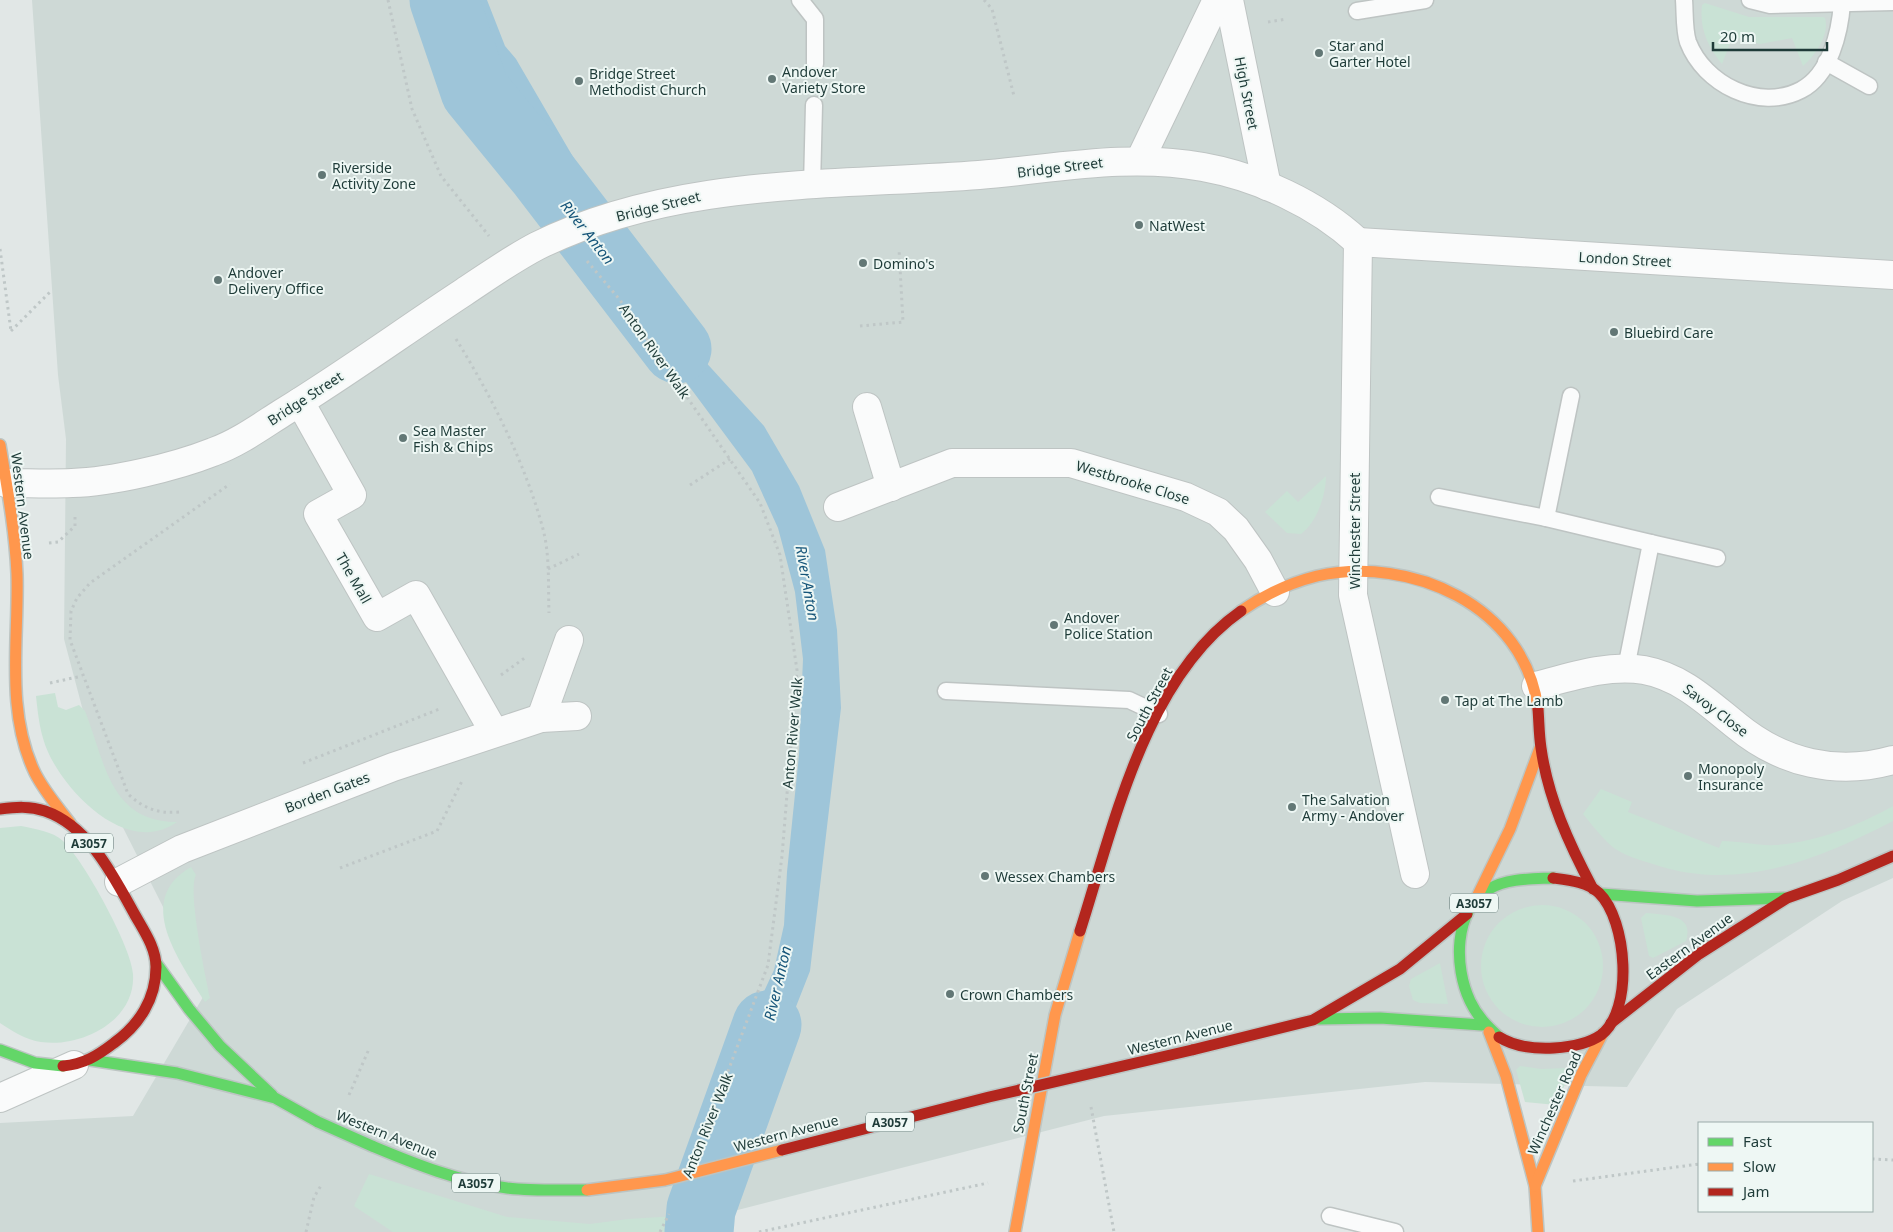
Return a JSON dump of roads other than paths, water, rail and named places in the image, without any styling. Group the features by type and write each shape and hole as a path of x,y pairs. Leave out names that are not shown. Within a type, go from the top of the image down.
{"main road":[{"name":"Western Avenue","path":"0,445 3,483 17,587 16,684 20,729 32,767 41,783 72,826"},
{"name":"South Street","path":"1015,1232 1056,1008 1117,816 1144,744 1186,667 1214,633 1233,616 1275,592 1327,573 1353,572 1419,580 1460,596 1478,607 1508,634 1519,649 1536,686 1540,748 1559,821 1597,892"},
{"name":"South Street","path":"1476,899 1510,829 1540,748"},
{"name":"A3057","path":"0,809 21,807 36,809 55,815 72,826 94,849 119,882 142,927 156,963 156,985 145,1013 120,1040 82,1063"},
{"name":"Eastern Avenue","path":"1611,1023 1699,954 1787,898 1838,880 1893,856"},
{"name":"A3057","path":"1553,878 1573,881 1597,892 1617,927 1622,948 1622,990 1611,1023 1602,1034 1582,1043 1538,1047 1520,1046 1504,1041 1486,1028 1471,1007 1461,964 1462,931 1467,914 1476,899 1488,890 1501,884 1524,879 1553,878"},
{"name":"Eastern Avenue","path":"1597,892 1697,901 1787,898"},
{"name":"Western Avenue","path":"1313,1020 1369,989 1400,969 1467,914"},
{"name":"Western Avenue","path":"156,963 188,1009 220,1046 275,1098 318,1122 412,1162 479,1183 523,1189 586,1190 665,1180 989,1097 1313,1020 1380,1018 1486,1028"},
{"name":"Winchester Road","path":"1486,1028 1506,1076 1535,1186 1538,1232"},
{"name":"Winchester Road","path":"1535,1186 1570,1099 1602,1034"},
{"name":"Western Avenue","path":"0,1050 35,1064 82,1063 177,1073 275,1098"}],"street":[{"path":"1140,160 1217,0"},
{"name":"High Street","path":"1230,0 1266,186"},
{"name":"Bridge Street","path":"3,483 82,482 127,476 212,453 234,443 300,402 510,262 538,246 570,232 613,217 695,196 1032,171 1091,162 1140,160 1206,167 1266,186 1316,212 1358,242"},
{"name":"London Street","path":"1358,242 1893,276"},
{"name":"Winchester Street","path":"1358,242 1353,572 1355,604 1415,874"},
{"name":"The Mall","path":"300,402 352,495 318,514 377,617 416,595 494,732"},
{"path":"866,407 891,486"},
{"name":"Westbrooke Close","path":"838,507 952,463 1071,463 1186,497 1218,512 1236,529 1258,560 1275,592"},
{"path":"541,718 569,640"},
{"name":"Savoy Close","path":"1536,686 1578,675 1626,668 1662,674 1696,692 1758,742 1781,754 1806,763 1856,768 1893,760"},
{"name":"Borden Gates","path":"119,882 182,849 394,767 494,732 541,718 577,716"},
{"path":"0,1098 82,1063"}],"lane":[{"path":"800,0 815,19 814,64"},
{"path":"1358,11 1425,0"},
{"path":"1684,0 1688,40 1698,62 1719,82 1748,95 1781,96 1802,90 1816,77 1826,62 1840,31 1842,4"},
{"path":"1750,0 1770,5 1893,2"},
{"path":"1826,62 1869,86"},
{"path":"812,186 814,105"},
{"path":"1546,518 1571,396"},
{"path":"1439,497 1546,518 1716,558"},
{"path":"1626,668 1651,543"},
{"path":"946,691 1129,700 1159,714"},
{"path":"1330,1216 1395,1232"}],"water":[{"path":"424,0 487,0 505,46 516,59 583,174 544,186 473,140 449,89"},
{"path":"644,262 701,357 764,426 799,486 825,550 837,630 841,708 810,971 755,1111 718,1118 760,1000 774,970 784,925 787,872 799,755 803,659 795,592 778,528 752,471 608,277"},
{"path":"733,1221 731,1232 674,1232 674,1230"}],"waterway":[{"name":"River Anton","path":"444,0 475,91 543,174 677,349"},
{"name":"River Anton","path":"699,1232 701,1209 767,1025"}],"place":[{"name":"Star and Garter Hotel","path":"1319,53"},
{"name":"Andover Variety Store","path":"772,79"},
{"name":"Bridge Street Methodist Church","path":"579,81"},
{"name":"Riverside Activity Zone","path":"322,175"},
{"name":"NatWest","path":"1139,225"},
{"name":"Domino's","path":"863,263"},
{"name":"Andover Delivery Office","path":"218,280"},
{"name":"Bluebird Care","path":"1614,332"},
{"name":"Sea Master Fish & Chips","path":"403,438"},
{"name":"Andover Police Station","path":"1054,625"},
{"name":"Tap at The Lamb","path":"1445,700"},
{"name":"Monopoly Insurance","path":"1688,776"},
{"name":"The Salvation Army - Andover","path":"1292,807"},
{"name":"Wessex Chambers","path":"985,876"},
{"name":"Crown Chambers","path":"950,994"}]}
